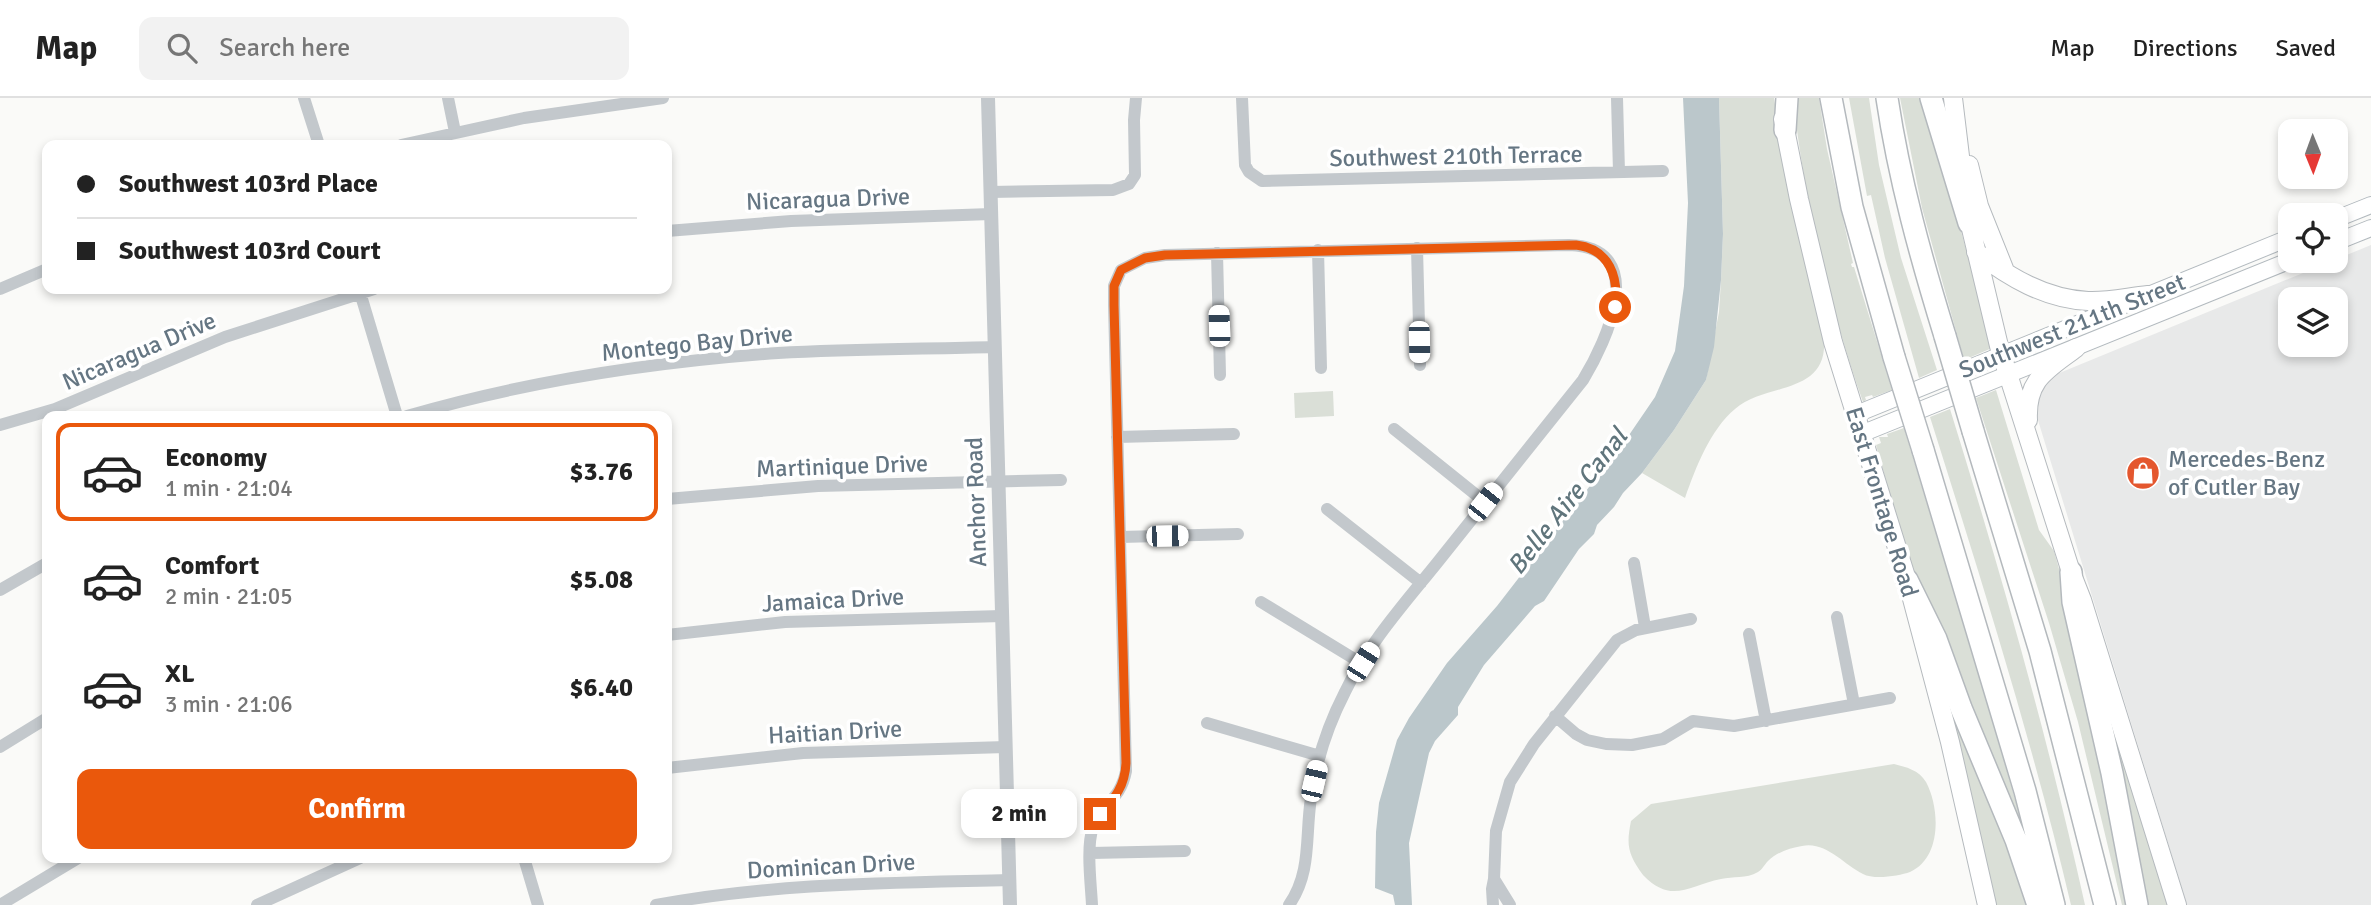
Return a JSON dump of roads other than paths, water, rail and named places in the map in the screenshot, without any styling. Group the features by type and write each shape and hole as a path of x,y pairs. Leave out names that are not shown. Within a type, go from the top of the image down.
{"highway":[{"path":"1785,130 1787,98"},
{"path":"1831,98 1852,207 1894,357 2025,791 2054,905"},
{"path":"1887,98 1903,187 2040,651 2105,905"},
{"path":"1931,98 1969,223"},
{"path":"2071,572 2073,602 2117,796 2137,905"},
{"path":"1907,580 1936,639 1961,708 2016,840 2038,905"}],"main road":[{"name":"East Frontage Road","path":"1780,98 1827,316 1854,415 1907,580 1937,689 1987,905"},
{"path":"1953,101 1969,223 2001,354 2082,600 2177,905"},
{"path":"1953,101 1979,206 2006,275"},
{"path":"2348,214 2371,205"},
{"path":"2348,237 2371,228"},
{"name":"Southwest 211th Street","path":"1854,415 2278,242"},
{"path":"1976,251 2006,275 2047,293 2066,298 2088,301 2148,295"},
{"name":"Southwest 211th Street","path":"1861,434 2278,266"},
{"path":"2028,434 2028,401 2035,383 2046,370 2077,348"}],"street":[{"path":"304,98 317,140"},
{"path":"449,98 455,132"},
{"path":"422,140 549,114 663,98"},
{"name":"Anchor Road","path":"988,98 1010,905"},
{"path":"990,192 1105,190 1125,187 1135,175 1136,98"},
{"name":"Southwest 210th Terrace","path":"1242,98 1246,169 1262,181 1663,171"},
{"path":"1617,98 1619,172"},
{"name":"Nicaragua Drive","path":"672,231 791,221 991,214"},
{"path":"1092,905 1092,828 1100,814 1117,796 1126,771 1114,296 1117,275 1125,267 1158,255 1576,245 1589,248 1610,264 1617,292 1613,316 1601,347 1583,380 1380,635 1361,663 1340,702 1320,756 1308,818 1303,878 1289,905"},
{"path":"1417,248 1420,365"},
{"path":"1318,250 1321,368"},
{"path":"1217,253 1220,375"},
{"path":"0,289 42,270"},
{"name":"Nicaragua Drive","path":"48,411 232,334 351,294"},
{"path":"361,294 396,411"},
{"name":"Montego Bay Drive","path":"426,411 478,397 550,383 699,360 788,353 995,347"},
{"name":"Nicaragua Drive","path":"0,425 42,413"},
{"path":"1394,429 1485,502"},
{"path":"1117,437 1234,434"},
{"name":"Martinique Drive","path":"672,499 805,486 1061,480"},
{"path":"1327,509 1421,583"},
{"path":"1120,537 1238,534"},
{"path":"1634,563 1645,627"},
{"path":"0,590 42,566"},
{"path":"1261,603 1361,663"},
{"name":"Jamaica Drive","path":"672,634 785,622 1002,615"},
{"path":"1837,617 1854,705"},
{"path":"1493,905 1496,831 1510,782 1526,755 1617,640 1629,632 1645,627 1691,619"},
{"path":"1749,634 1766,721"},
{"path":"1555,716 1587,740 1625,745 1663,739 1693,721 1709,721 1731,727 1890,698"},
{"path":"0,747 42,721"},
{"path":"1207,723 1320,756"},
{"name":"Haitian Drive","path":"672,767 803,753 1006,747"},
{"path":"1091,853 1185,851"},
{"path":"0,905 70,863"},
{"path":"257,905 349,863"},
{"path":"525,863 538,905"},
{"name":"Dominican Drive","path":"656,905 730,893 807,885 1009,880"},
{"path":"1494,880 1510,905"}],"place":[{"name":"Mercedes-Benz of Cutler Bay","path":"2143,473"}],"water label":[{"name":"Belle Aire Canal","path":"1567,501"}]}
